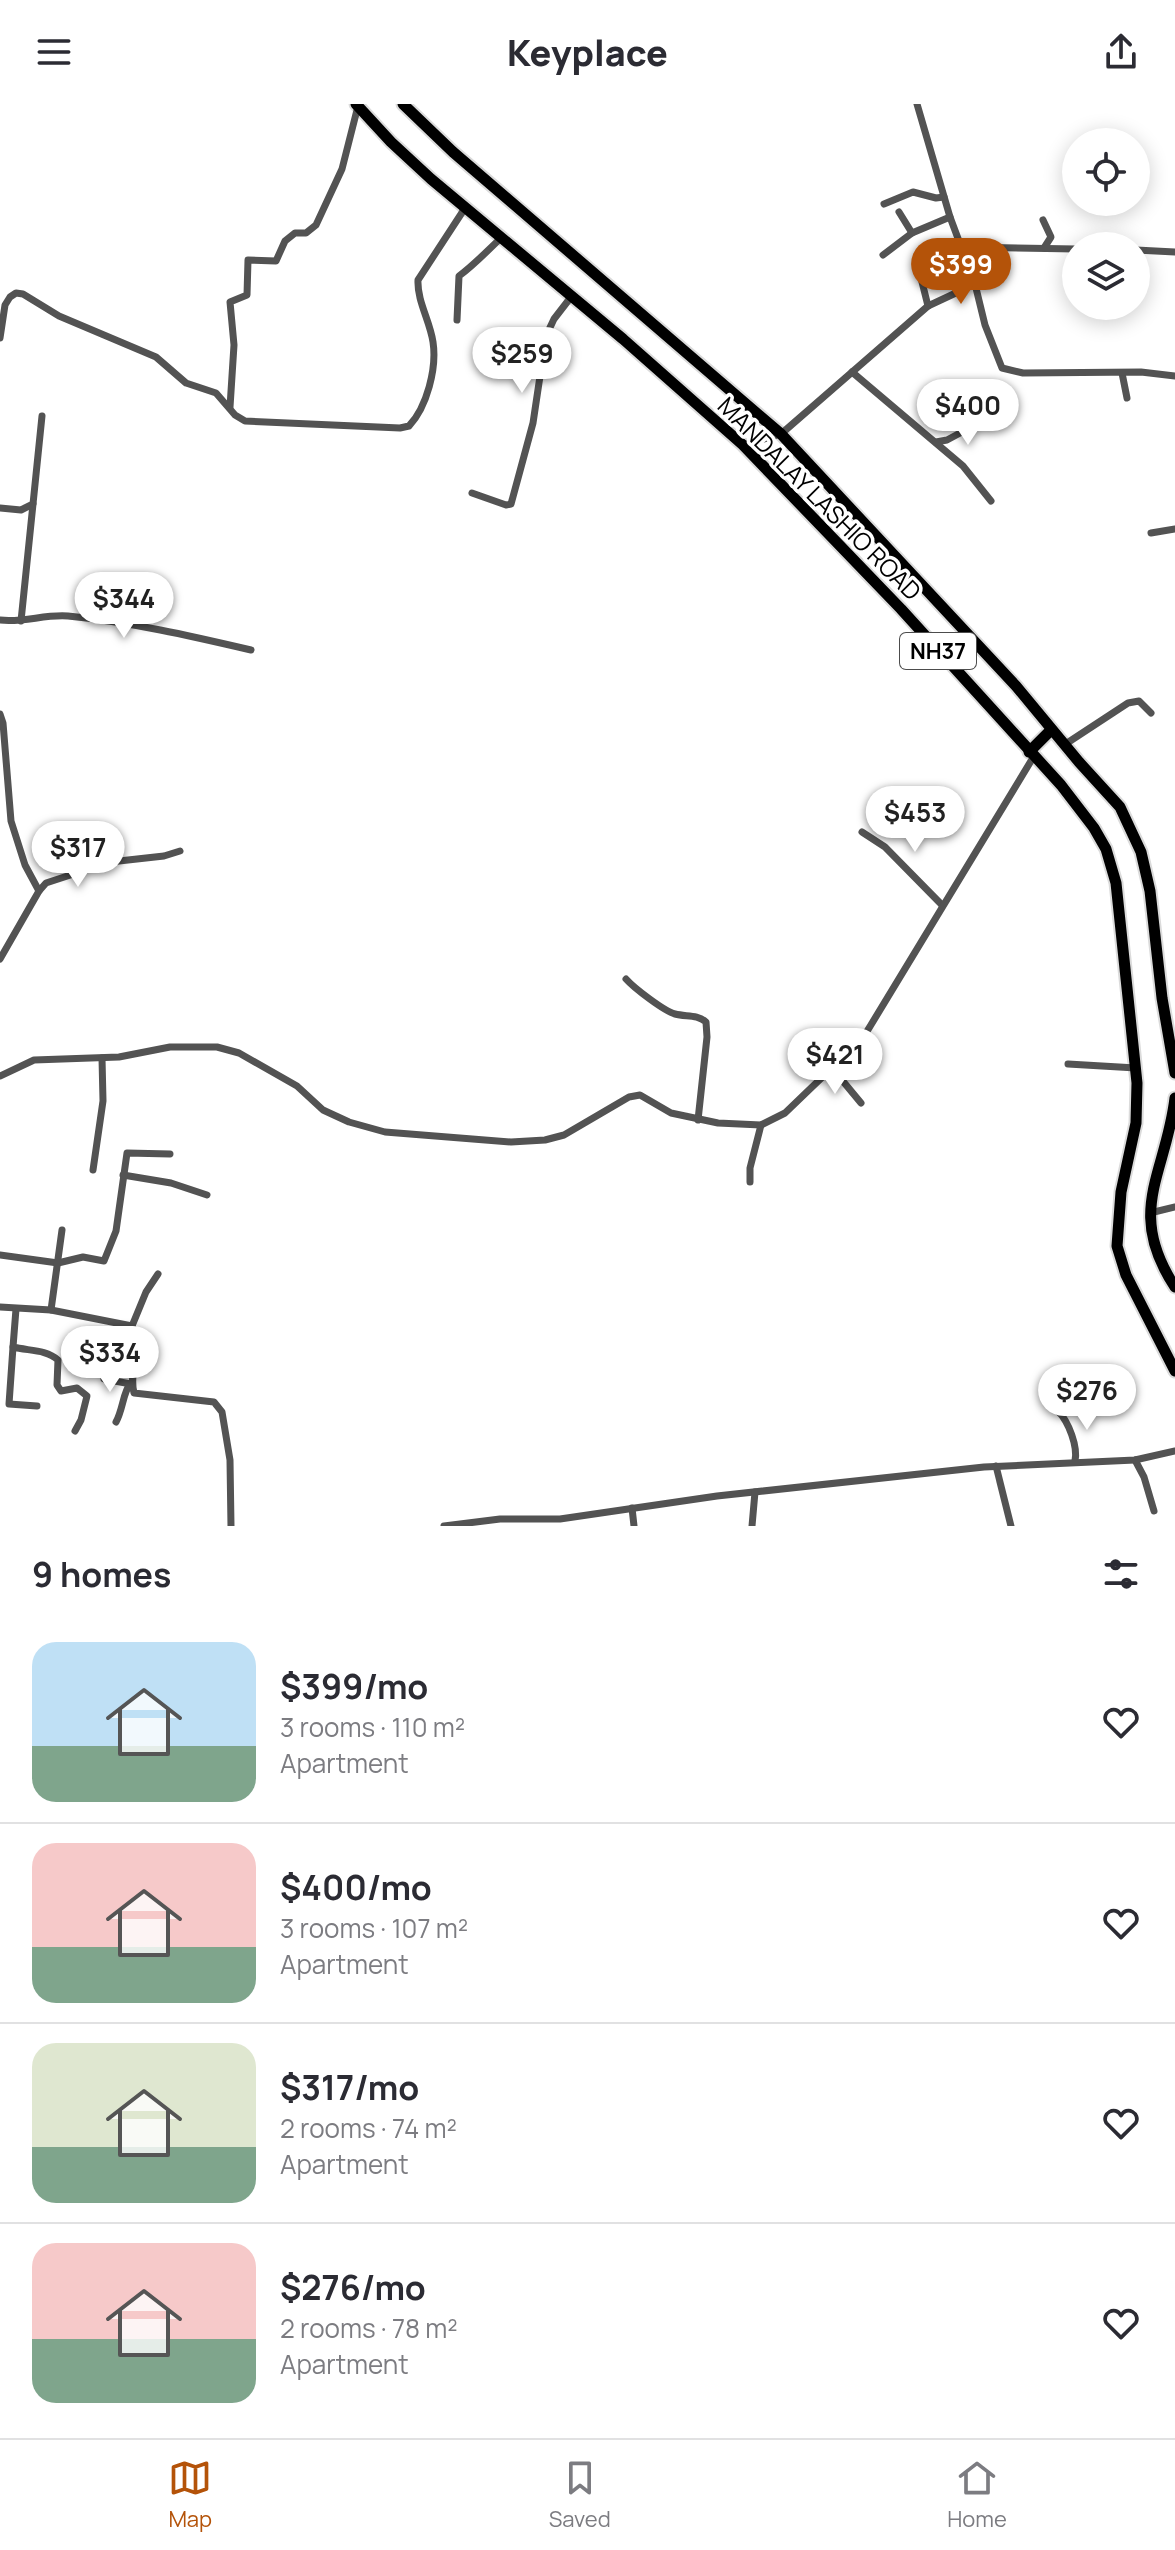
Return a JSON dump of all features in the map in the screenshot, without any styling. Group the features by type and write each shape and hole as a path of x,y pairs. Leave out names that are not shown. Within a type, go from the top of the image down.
{"highway":[{"name":"MANDALAY LASHIO ROAD","path":"403,104 453,152 781,434 1016,686 1120,807 1141,852 1150,891 1162,998 1175,1073"},
{"name":"MANDALAY LASHIO ROAD","path":"357,105 391,142 465,208 623,339 743,445 901,609 1087,817 1112,866 1136,1068 1136,1123 1121,1192 1117,1246 1126,1275 1175,1371"},
{"path":"1032,754 1051,730"},
{"path":"1175,1098 1150,1213 1154,1246 1175,1287"}],"street":[{"path":"917,104 950,217 1002,368 1023,373 1175,376"},
{"path":"230,408 234,345 230,302 247,295 248,260 276,261 285,241 295,233 306,233 316,225 342,169 357,105"},
{"path":"884,204 913,192 944,197"},
{"path":"0,338 5,305 16,293 23,294 59,316 156,357 186,383 216,393 245,421 409,426 423,404 434,351 418,280 465,208"},
{"path":"899,212 912,233"},
{"path":"883,255 912,233 950,217"},
{"path":"1043,220 1051,237 1044,248"},
{"path":"457,320 459,276 501,238"},
{"path":"961,247 1062,249"},
{"path":"1150,251 1175,252"},
{"path":"921,278 928,306"},
{"path":"743,445 781,434 928,306 975,284"},
{"path":"472,493 511,504 533,423 546,336 554,319 571,297"},
{"path":"852,372 963,466 991,501"},
{"path":"1122,373 1127,398"},
{"path":"21,621 42,416"},
{"path":"936,442 947,440 988,418"},
{"path":"0,508 21,510 33,504"},
{"path":"1151,533 1175,529"},
{"path":"0,620 21,621 64,615 169,631 251,650"},
{"path":"1064,745 1135,701 1145,704 1151,713"},
{"path":"0,714 11,821 25,865 39,891"},
{"path":"0,1076 34,1060 102,1058 170,1047 227,1048 297,1086 332,1116 385,1132 511,1142 545,1140 564,1135 629,1097 640,1095 671,1113 698,1120 761,1125 785,1113 863,1038 1032,754"},
{"path":"862,832 885,847 942,905"},
{"path":"0,959 46,883 110,862 164,856 180,851"},
{"path":"626,979 635,990 670,1013 698,1016 706,1022 698,1120"},
{"path":"93,1170 103,1101 102,1058"},
{"path":"1068,1064 1136,1068"},
{"path":"832,1068 861,1103"},
{"path":"750,1182 753,1153 761,1125"},
{"path":"0,1255 58,1263 83,1257 104,1261 116,1231 127,1153 170,1154"},
{"path":"123,1175 171,1183 207,1195"},
{"path":"1150,1213 1175,1207"},
{"path":"51,1310 62,1230"},
{"path":"116,1422 124,1408 126,1390 130,1384 136,1334 132,1326 146,1292 158,1274"},
{"path":"0,1307 51,1310 132,1326"},
{"path":"16,1309 9,1404 37,1406"},
{"path":"13,1347 54,1356 58,1360 57,1385 61,1391 77,1388 85,1392 86,1401 75,1431"},
{"path":"104,1379 130,1384"},
{"path":"130,1384 134,1393 214,1402 218,1405 222,1412 230,1460 231,1526"},
{"path":"1058,1411 1071,1428 1077,1453 1075,1461"},
{"path":"444,1526 500,1519 560,1519 755,1492 996,1466 1135,1460 1175,1451"},
{"path":"1135,1460 1144,1477 1154,1511"},
{"path":"996,1466 1011,1526"},
{"path":"752,1526 755,1492"},
{"path":"632,1508 634,1526"}]}
